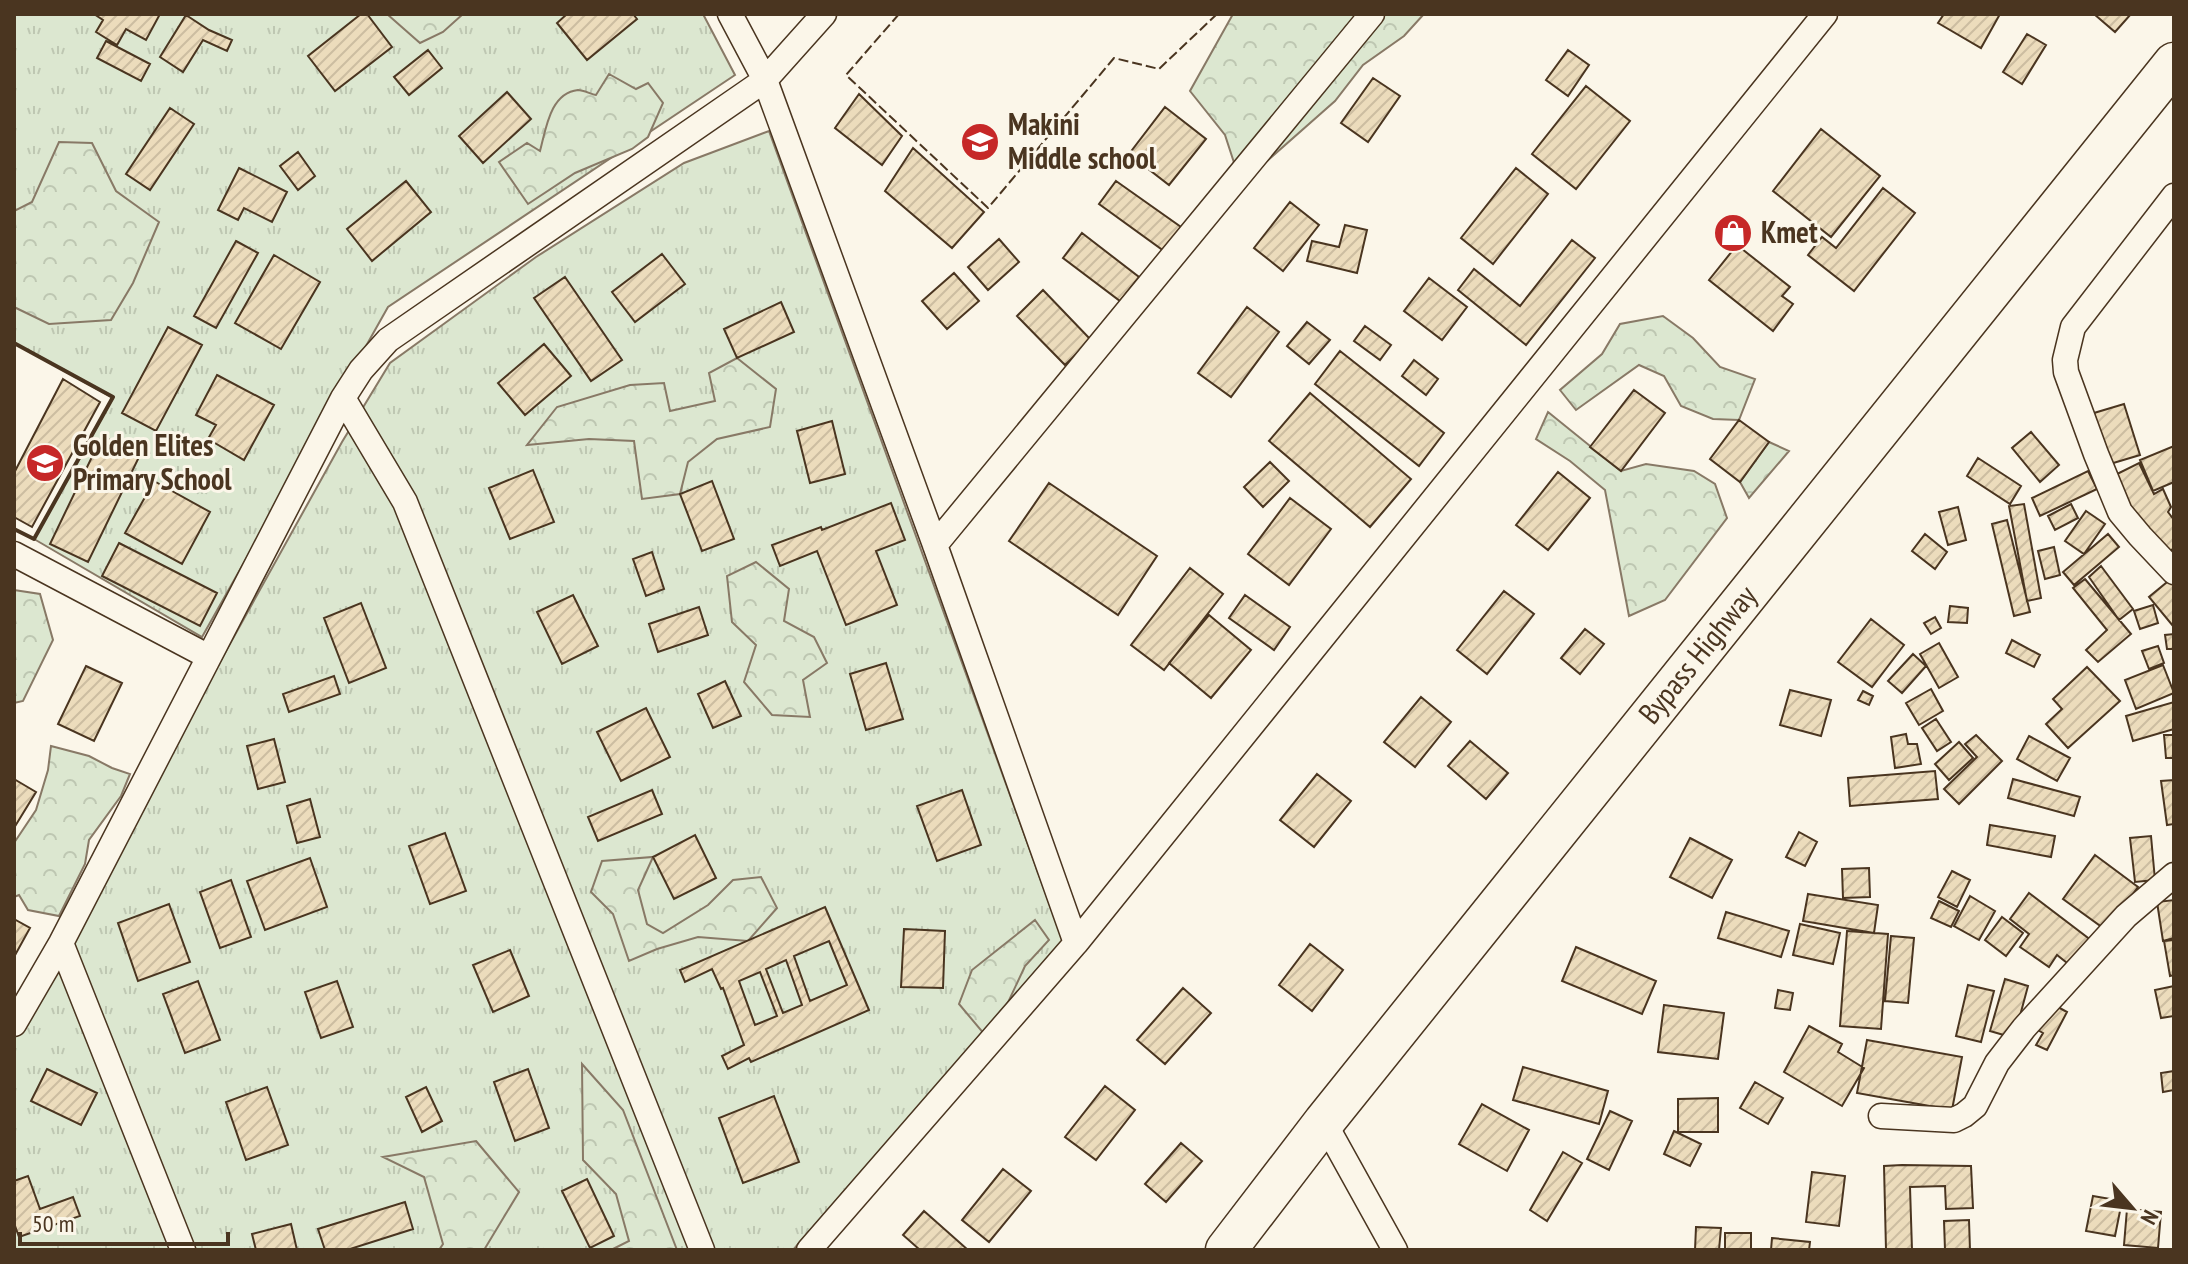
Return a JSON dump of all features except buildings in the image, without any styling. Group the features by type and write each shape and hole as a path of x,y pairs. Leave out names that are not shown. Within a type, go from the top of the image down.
{"main road":[{"name":"Bypass Highway","path":"1226,1250 1324,1122 2174,63"}],"street":[{"path":"730,14 765,80 1076,943"},
{"path":"14,1024 61,943 343,398 361,370 388,340 765,80 824,14"},
{"path":"935,545 1372,14"},
{"path":"809,1250 1076,943 1825,14"},
{"path":"2174,196 2073,327 2065,360 2066,372 2120,512 2174,572"},
{"path":"343,398 405,502 702,1250"},
{"path":"14,554 209,657"},
{"path":"1881,1116 1954,1120 1975,1106 1997,1063 2024,1028 2126,916 2174,875"},
{"path":"61,943 183,1250"},
{"path":"1324,1122 1395,1250"}],"green space":[{"path":"14,14 703,14 735,75 388,307 202,637 34,539 113,398 14,343"},
{"path":"387,14 463,14 443,32 420,43"},
{"path":"1233,14 1424,14 1404,36 1363,65 1335,101 1241,184 1225,135 1190,91"},
{"path":"609,74 636,89 648,83 663,103 648,137 632,149 575,173 528,204 499,162 527,143 540,151 547,123 561,98 578,90 596,95"},
{"path":"769,131 1063,941 793,1250 14,1250 14,1033 342,442 390,363 536,257 684,163"},
{"path":"59,142 92,143 116,191 159,222 133,283 111,320 49,324 14,307 14,211 32,202"},
{"path":"1663,316 1693,338 1720,367 1755,379 1739,420 1713,419 1681,406 1664,376 1639,365 1576,410 1560,390 1602,354 1620,324"},
{"path":"737,358 776,389 770,427 717,439 688,462 680,494 642,499 634,441 589,439 527,445 557,407 630,385 664,383 670,411 715,401 709,373"},
{"path":"1548,412 1621,471 1646,464 1694,471 1715,484 1727,518 1665,600 1629,616 1605,490 1570,461 1536,439"},
{"path":"1769,442 1789,451 1749,498 1740,482"},
{"path":"756,562 789,589 784,621 814,637 827,663 803,680 810,717 772,715 744,682 756,645 732,622 727,576"},
{"path":"14,590 40,594 53,640 23,701 14,703"},
{"path":"51,746 89,756 130,774 121,796 89,840 85,864 59,916 28,910 19,895 14,897 14,843 36,810 48,770"},
{"path":"653,857 638,890 647,924 663,933 708,905 733,880 761,877 777,908 748,941 698,937 629,961 613,914 591,892 602,861"},
{"path":"1035,920 1049,940 1025,966 990,1041 959,1004 972,970"},
{"path":"582,1064 623,1110 677,1250 611,1250 629,1241 616,1194 583,1160"},
{"path":"476,1141 519,1192 484,1250 439,1250 443,1244 424,1177 383,1157"}],"fence":[{"path":"899,14 846,75 988,208 1114,58 1159,69 1217,14"}],"wall":[{"path":"14,343 113,397 34,539 14,529"}],"place":[{"name":"Makini Middle school","path":"980,142"},
{"name":"Kmet","path":"1733,233"},
{"name":"Golden Elites Primary School","path":"45,463"}]}
